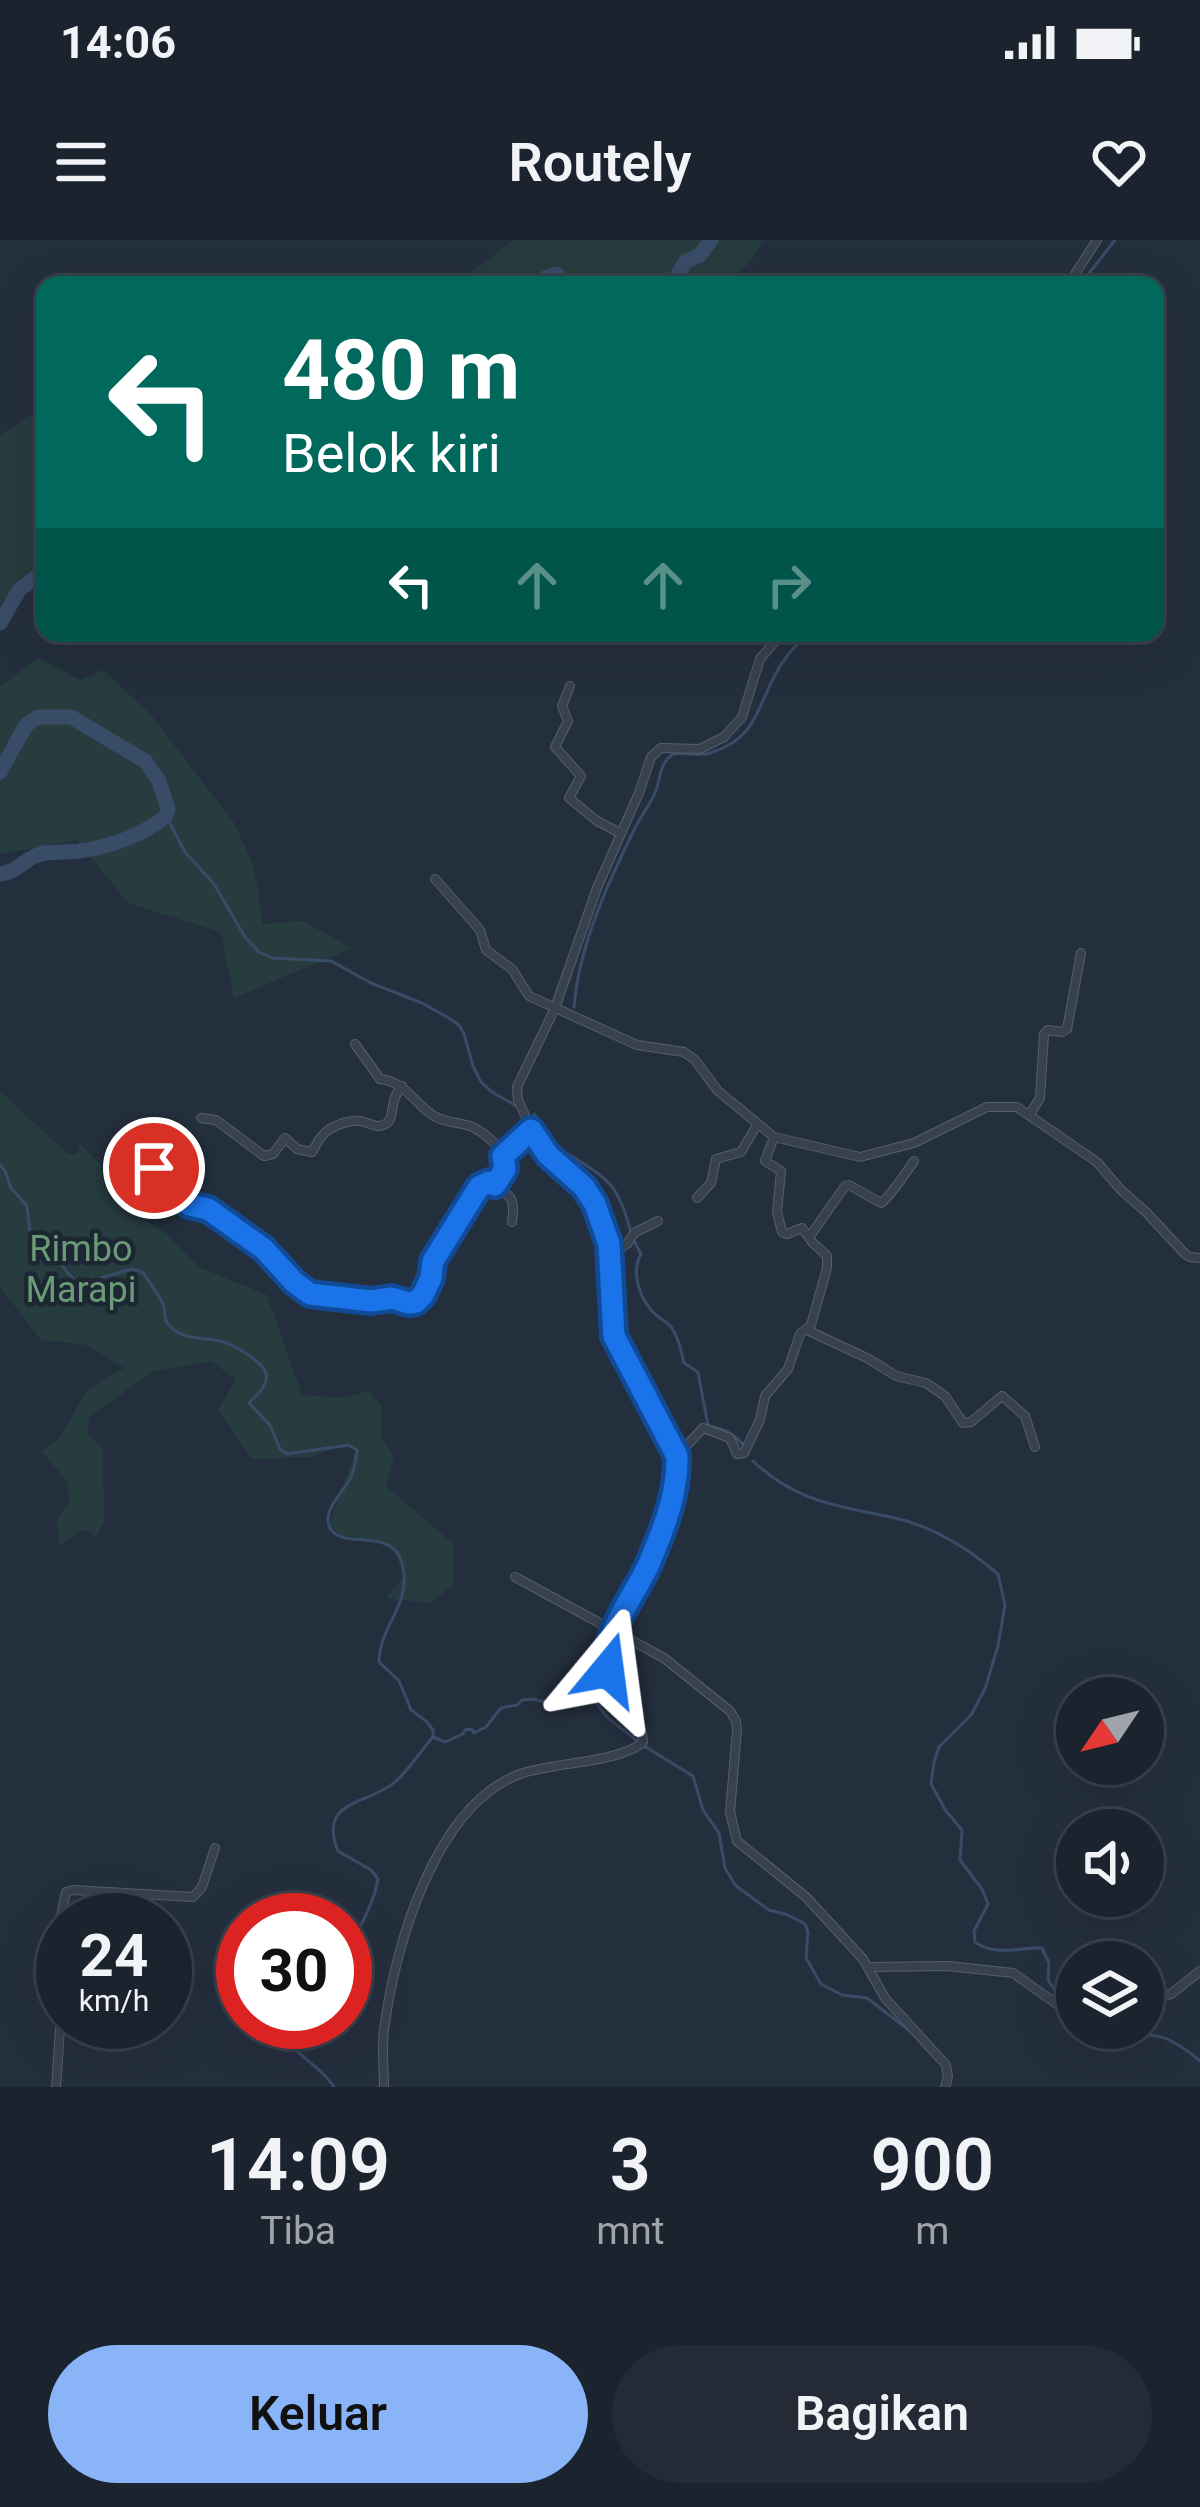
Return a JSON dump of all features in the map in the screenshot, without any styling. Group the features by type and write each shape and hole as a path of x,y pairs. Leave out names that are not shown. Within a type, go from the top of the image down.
{"street":[{"path":"1074,276 1096,240"},
{"path":"384,2087 384,2026 398,1960 423,1883 448,1837 479,1801 512,1778 627,1752 643,1742 642,1730 605,1658 667,1515 677,1456 614,1336 611,1268 595,1204 531,1130 517,1087 555,1008 654,753 661,748 700,749 724,736 742,717 760,658 774,642"},
{"path":"570,686 562,706 568,721 555,748 581,776 569,800 620,833"},
{"path":"435,879 479,929 486,950 512,969 526,994 643,1047 684,1052 714,1088 774,1137 860,1156 909,1145 987,1107 1007,1105 1030,1114 1097,1162 1185,1254 1200,1258"},
{"path":"1030,1114 1040,1098 1044,1034 1066,1029 1081,953"},
{"path":"355,1044 377,1077 402,1086 432,1115 473,1127 503,1156 505,1169 495,1185"},
{"path":"201,1118 216,1120 264,1156 273,1154 285,1138 297,1149 312,1152 324,1132 338,1125 388,1122 392,1096 402,1086"},
{"path":"697,1198 712,1181 716,1159 741,1152 757,1125"},
{"path":"503,1156 531,1130"},
{"path":"677,1456 705,1428 730,1438 737,1454 744,1453 760,1420 765,1396 788,1369 800,1334 811,1324 828,1264 826,1254 802,1228 782,1232 777,1212 782,1173 765,1161 774,1137"},
{"path":"810,1237 845,1186 881,1203 914,1161"},
{"path":"154,1168 189,1205 208,1209 264,1249 310,1294 416,1302 431,1278 433,1261 479,1187 489,1182 511,1196 512,1222"},
{"path":"611,1268 632,1235 658,1221"},
{"path":"806,1330 896,1376 926,1383 945,1396 965,1424 1002,1396 1024,1417 1035,1447"},
{"path":"515,1576 664,1658 730,1711 737,1730 730,1812 736,1840 806,1898 869,1967 885,1998 946,2066 945,2087"},
{"path":"56,2087 62,2001 59,1926 66,1892 193,1897 202,1887 215,1848"},
{"path":"869,1967 948,1966 1013,1973 1056,2005"},
{"path":"1164,1995 1200,1971"}],"green space":[{"path":"514,240 762,240 737,276 466,276"},
{"path":"36,412 36,574 20,579 0,606 0,435"},
{"path":"38,658 81,680 103,670 151,715 235,824 254,867 263,924 303,921 352,948 234,998 221,932 128,903 77,840 0,854 0,687"},
{"name":"Rimbo Marapi","path":"0,1091 67,1153 77,1155 80,1144 103,1167 111,1199 165,1232 199,1267 267,1295 302,1395 341,1398 369,1391 381,1406 381,1437 394,1456 386,1486 454,1544 454,1584 430,1603 386,1598 403,1578 397,1553 380,1542 339,1535 329,1524 356,1450 341,1445 311,1457 252,1459 218,1410 236,1380 211,1361 154,1371 89,1417 87,1433 103,1450 104,1522 96,1536 83,1529 60,1545 57,1518 69,1503 68,1483 42,1451 60,1437 88,1389 124,1368 87,1345 41,1340 0,1287"}],"waterway":[{"path":"677,276 685,262 700,255 711,240"},
{"path":"1087,276 1115,240"},
{"path":"550,276 558,276"},
{"path":"0,623 19,590 36,577"},
{"path":"0,612 6,610"},
{"path":"574,1007 596,915 654,795 664,763 673,754 705,754 736,741 752,723 781,665 799,642"},
{"path":"0,772 26,725 38,717 71,717 145,761 159,781 168,809 157,823 126,839 38,855 0,874"},
{"path":"166,816 185,852 214,884 259,952 272,958 331,961 447,1017 464,1034 481,1082 518,1107"},
{"path":"534,1114 560,1149 591,1168 615,1191 631,1233"},
{"path":"0,1165 27,1206 35,1242 74,1280 84,1283 132,1269 142,1272 173,1329 229,1344 260,1364 266,1381 249,1403 270,1425 280,1449 287,1454 349,1445 357,1450 352,1474 328,1521 336,1535 378,1542 397,1552 403,1591 379,1662 399,1681 411,1710 426,1721 433,1737"},
{"path":"633,1239 641,1254 637,1269 641,1294 674,1331 684,1363 698,1372 708,1426 728,1432 743,1445"},
{"path":"753,1461 804,1495 939,1534 998,1574 1005,1605 985,1689 971,1715 939,1747 931,1784 962,1830 960,1860 988,1904 974,1931 975,1942 999,1950 1042,1948 1049,1963 1048,1980 1056,1992"},
{"path":"433,1737 445,1742 466,1729 474,1733 486,1727 501,1708 522,1700 552,1704 584,1699 596,1703 636,1740"},
{"path":"372,1900 378,1879 338,1851 334,1822 349,1806 395,1782 432,1738"},
{"path":"644,1746 693,1776 703,1810 719,1833 725,1868 736,1886 769,1910 805,1924 806,1958 821,1984 842,1995 867,1998 910,2031"},
{"path":"1164,2038 1200,2061"},
{"path":"295,2049 334,2087"}],"route":[{"path":"154,1168 189,1205 208,1209 271,1254 310,1294 371,1301 392,1298 402,1303 416,1302 423,1295 433,1261 479,1187 489,1182 495,1185 505,1169 503,1156 531,1130 548,1155 584,1187 609,1244 614,1336 677,1456 667,1515 648,1565 609,1641 608,1670"}]}
